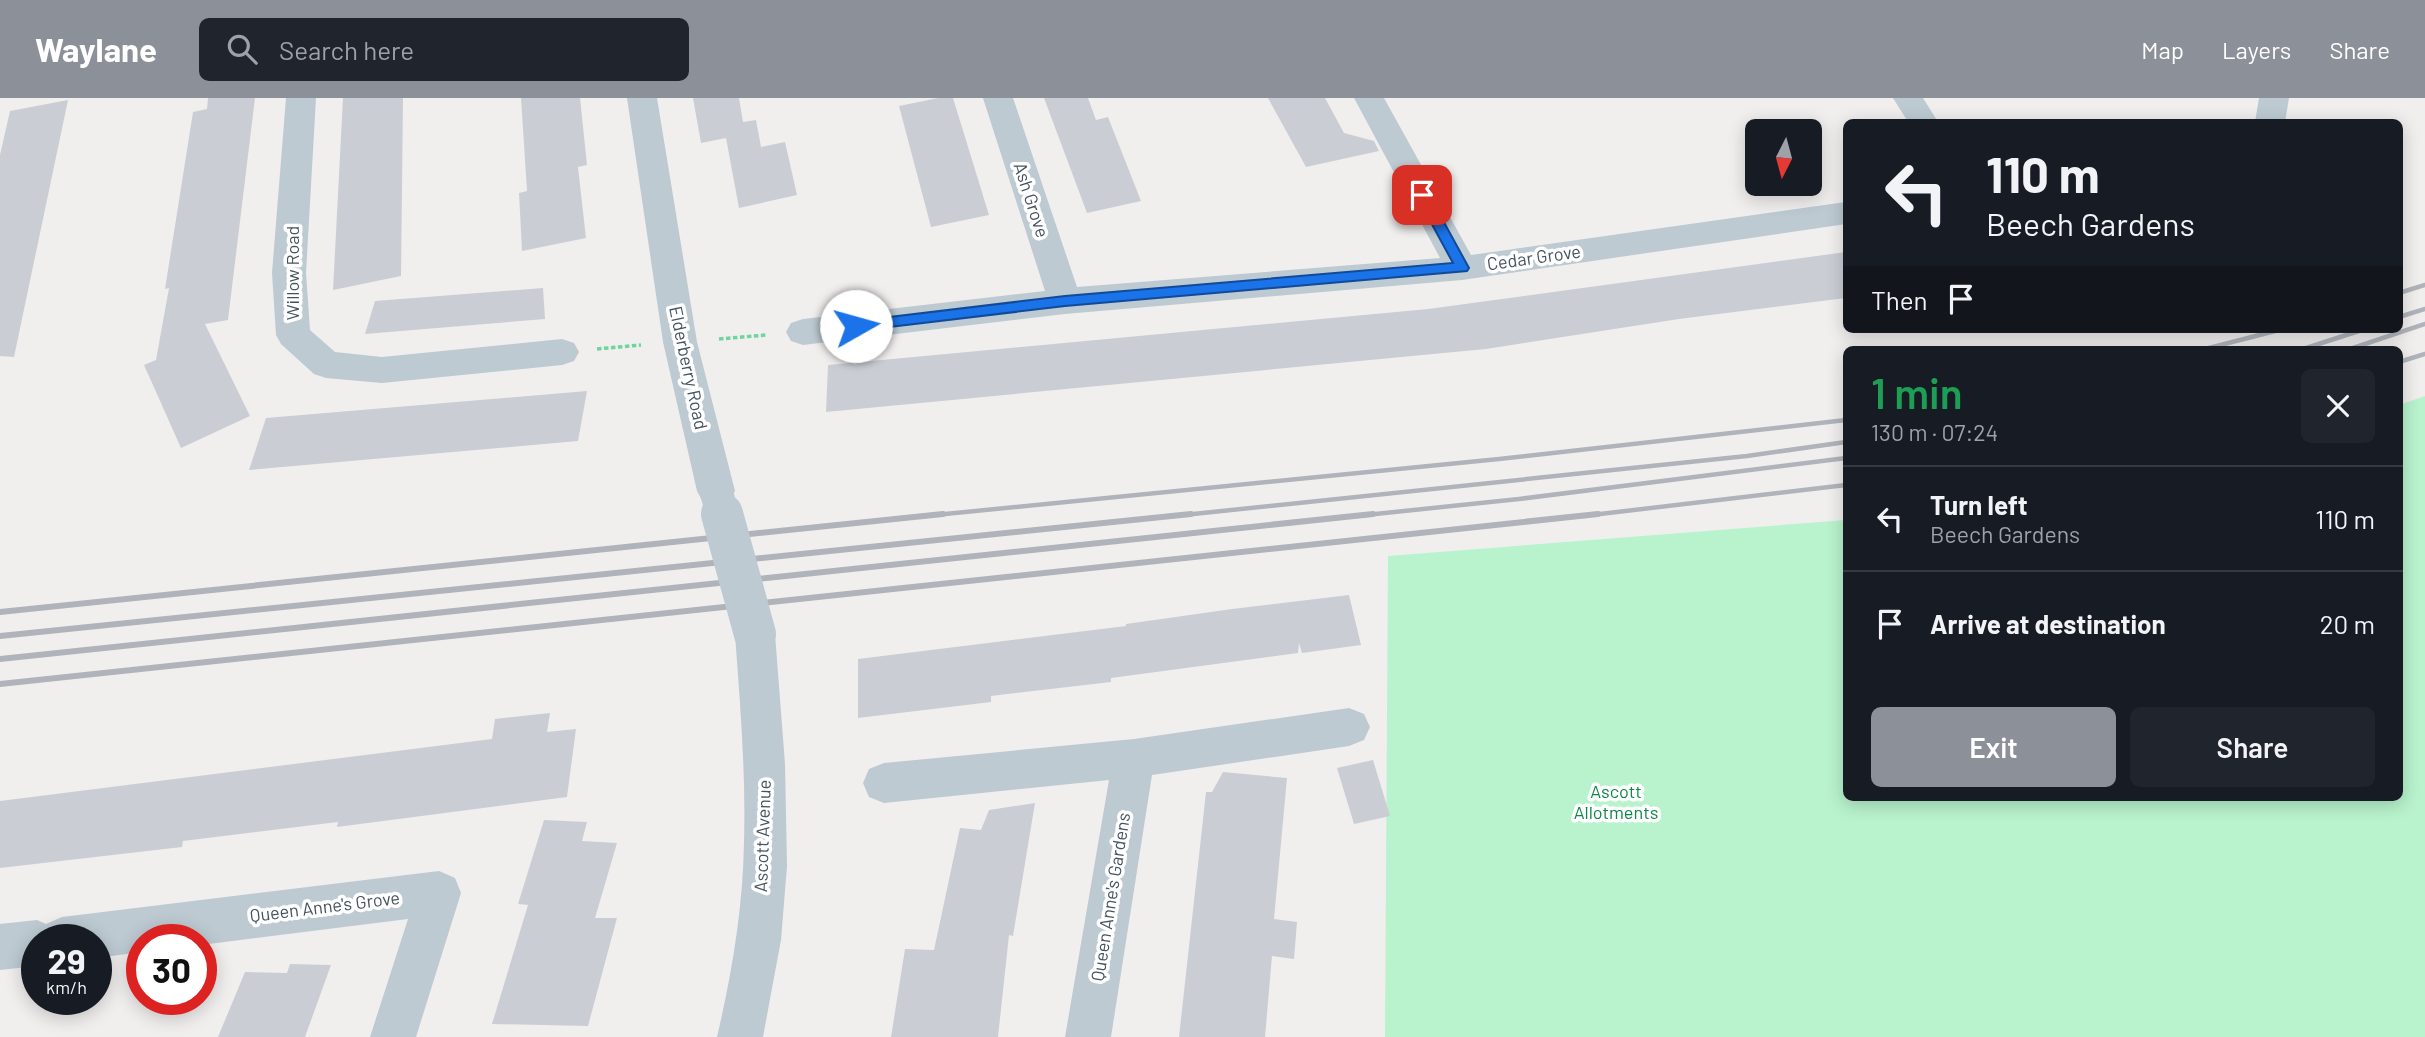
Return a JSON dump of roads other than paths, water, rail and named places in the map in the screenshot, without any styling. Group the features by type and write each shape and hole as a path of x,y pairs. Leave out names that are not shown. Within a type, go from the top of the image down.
{"street":[{"name":"Willow Road","path":"301,98 289,273 293,335 326,365 382,370 562,352"},
{"name":"Elderberry Road","path":"642,98 680,342 716,491 755,634"},
{"name":"Ash Grove","path":"998,98 1065,301"},
{"path":"1369,98 1462,268"},
{"path":"1908,98 1921,119"},
{"path":"2270,119 2274,98"},
{"name":"Cedar Grove","path":"803,332 1065,301 1462,268 1843,213"},
{"name":"Ascott Avenue","path":"740,1037 760,925 766,844 766,780 755,634"},
{"path":"884,783 1134,758 1349,727"},
{"name":"Queen Anne's Gardens","path":"1088,1037 1134,758"},
{"name":"Queen Anne's Grove","path":"112,934 439,893 393,1037"},
{"path":"0,947 21,945"}],"railway":[{"path":"2403,292 2425,285"},
{"path":"2403,316 2425,309"},
{"path":"2403,331 2425,324"},
{"path":"2217,346 2267,333"},
{"path":"2312,346 2353,333"},
{"path":"2359,346 2398,333"},
{"path":"2403,361 2425,354"},
{"path":"925,516 1499,459 1843,420"},
{"path":"1174,516 1747,456 1843,442"},
{"path":"1356,516 1519,499 1843,458"},
{"path":"1583,516 1843,485"},
{"path":"0,612 943,514"},
{"path":"0,636 1191,514"},
{"path":"0,659 1373,514"},
{"path":"0,684 1598,514"}],"park label":[{"name":"Ascott Allotments","path":"1616,802"}]}
